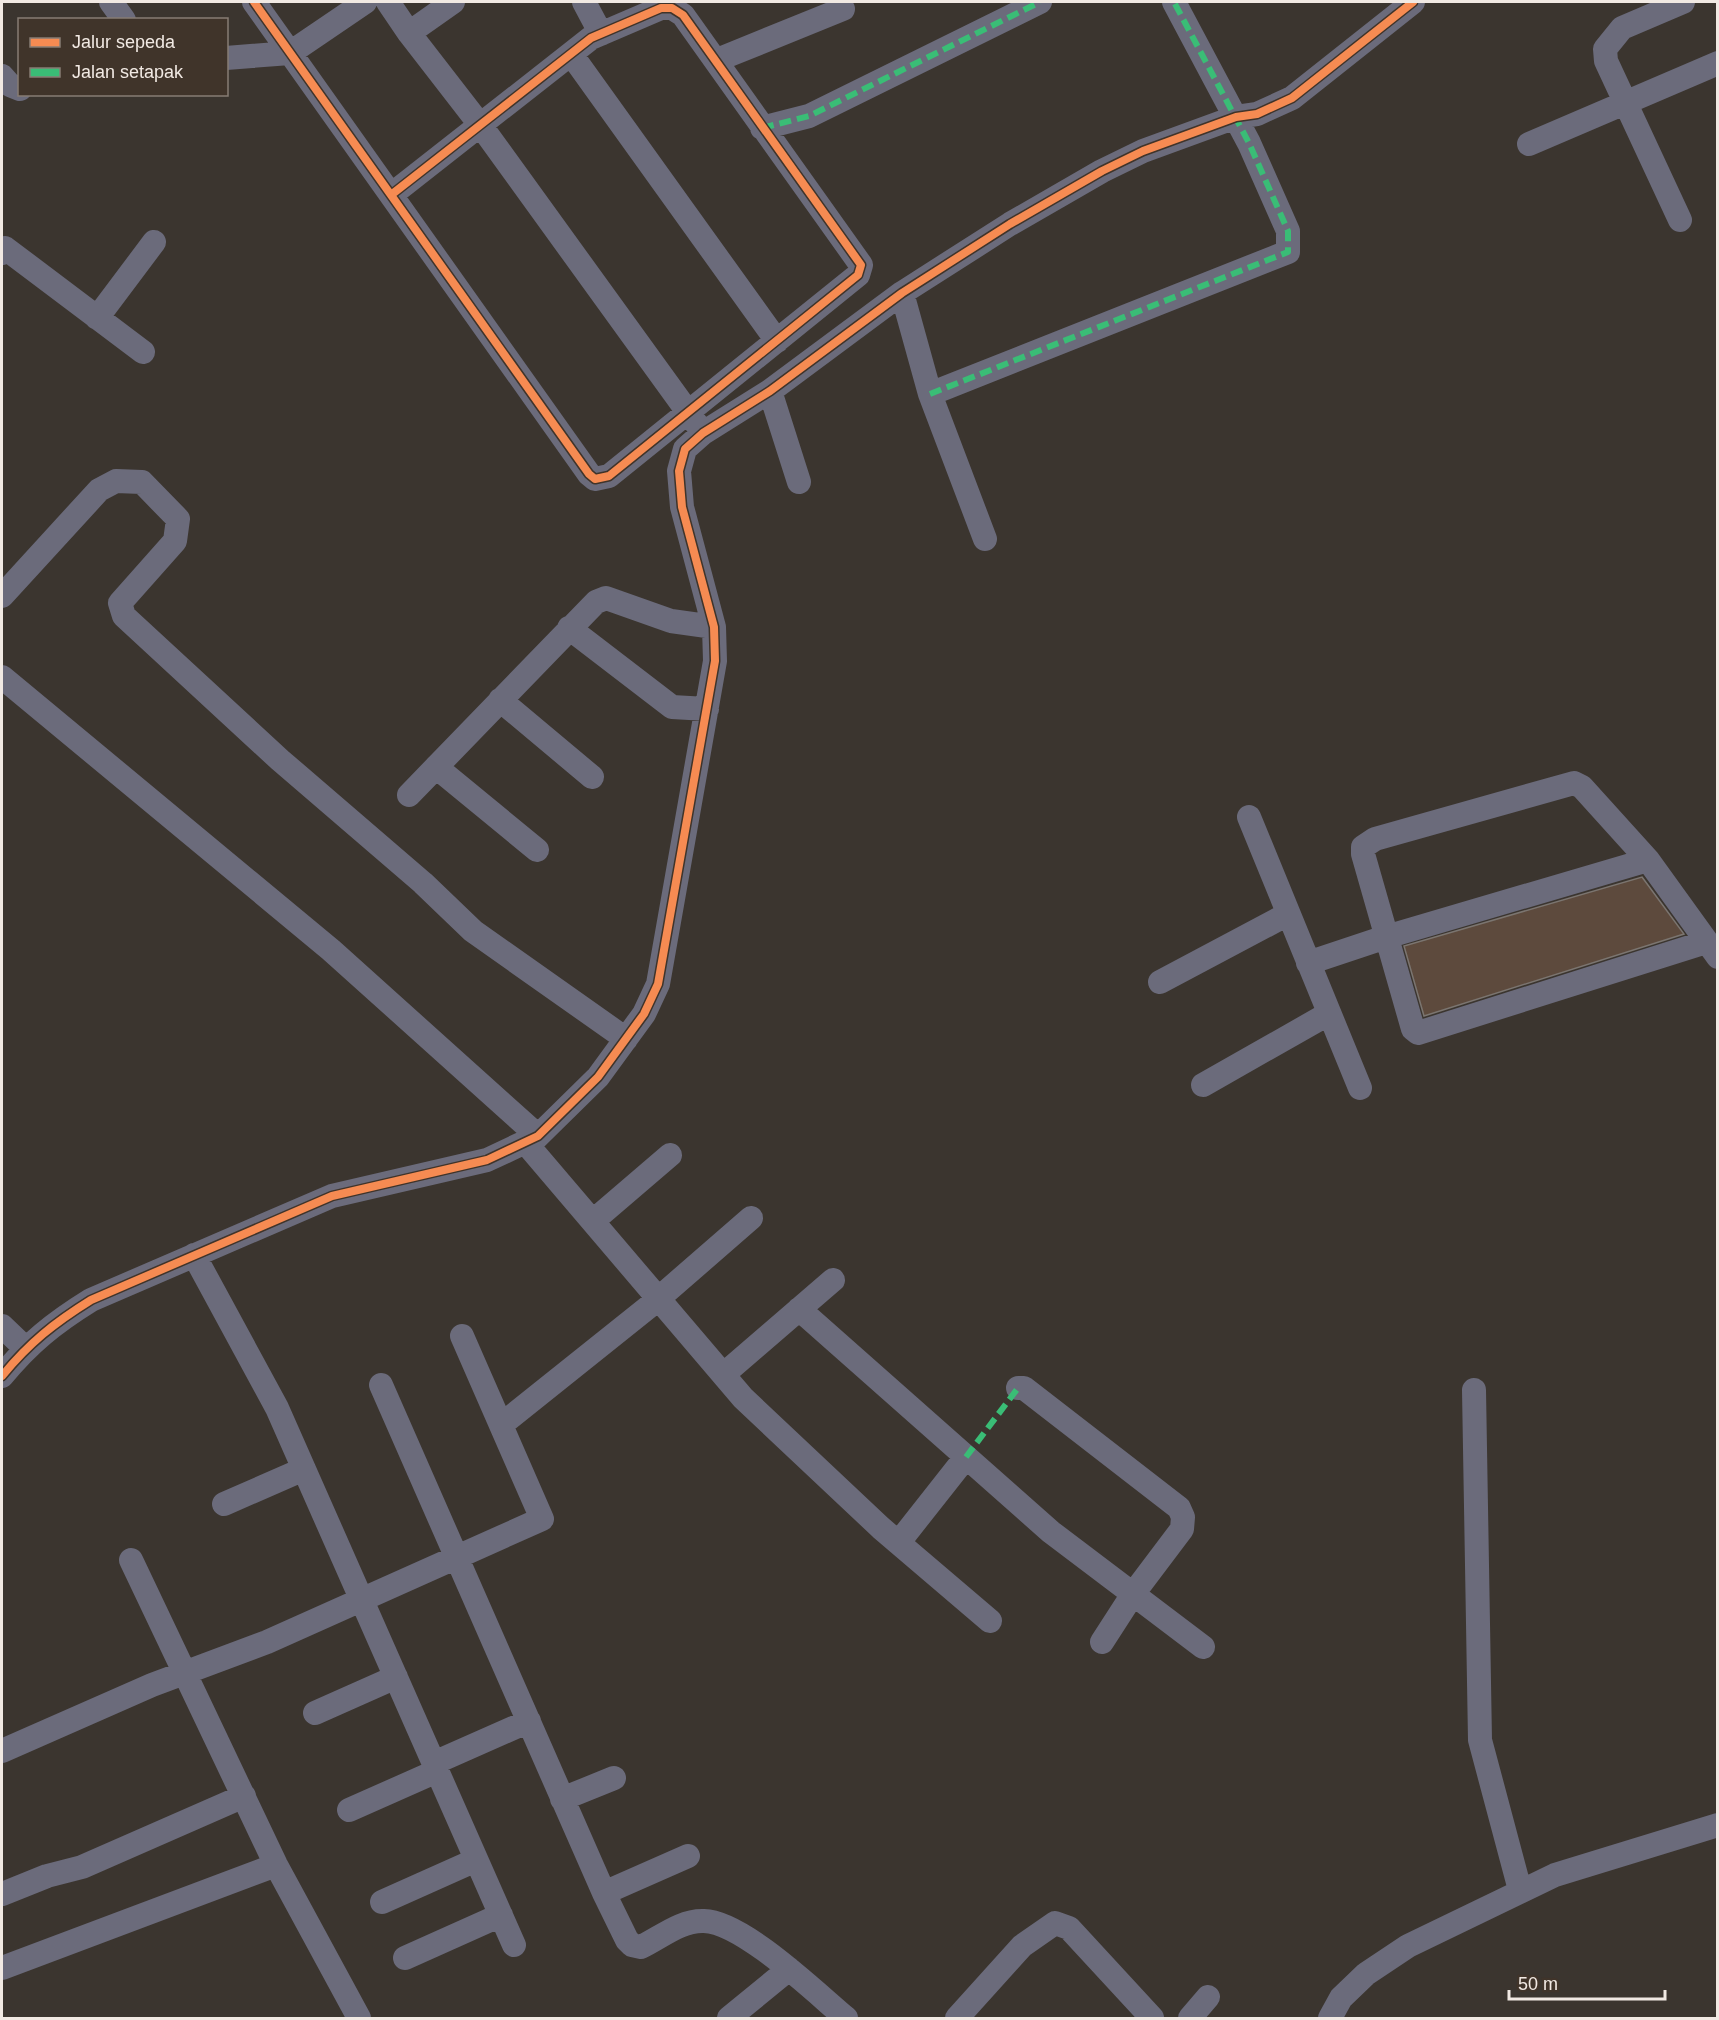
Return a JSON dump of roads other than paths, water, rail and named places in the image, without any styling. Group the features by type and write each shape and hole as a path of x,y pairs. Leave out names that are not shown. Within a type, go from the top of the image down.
{"street":[{"path":"111,2 123,18"},
{"path":"254,2 391,195 595,479 609,476 689,413 858,275 861,265 762,128 717,60 683,15 672,8 661,8 601,34 570,54 391,195"},
{"path":"228,58 290,53 365,2"},
{"path":"388,2 408,33 481,126 703,433"},
{"path":"408,33 453,2"},
{"path":"584,2 601,34"},
{"path":"762,128 809,116 1041,2"},
{"path":"930,394 1288,252 1288,231 1236,117 1174,2"},
{"path":"2,1376 25,1348 57,1321 91,1300 332,1196 487,1160 532,1139 598,1077 644,1014 658,984 715,661 714,627 682,507 679,471 685,449 703,433 770,391 902,293 1010,224 1102,171 1143,151 1236,117 1257,114 1292,98 1413,2"},
{"path":"1680,220 1606,61 1605,49 1622,28 1683,2"},
{"path":"717,60 843,9"},
{"path":"570,54 777,341"},
{"path":"1529,144 1718,63"},
{"path":"2,76 10,85 18,88"},
{"path":"98,318 154,242"},
{"path":"2,253 5,248 142,352"},
{"path":"902,293 930,394 985,539"},
{"path":"770,391 799,482"},
{"path":"2,596 99,490 116,481 142,482 178,519 175,541 120,603 124,616 280,760 423,883 474,932 626,1039"},
{"path":"409,795 596,602 606,598 670,621 714,627"},
{"path":"569,628 672,707 707,709"},
{"path":"2,677 331,950 532,1139 593,1221 743,1398 881,1528 990,1621"},
{"path":"500,700 592,777"},
{"path":"436,767 537,850"},
{"path":"1574,783 1582,787 1648,860 1712,950 1418,1033 1413,1029 1363,854 1363,847 1375,839 1574,783"},
{"path":"1248,817 1360,1088"},
{"path":"1308,963 1386,937 1648,860"},
{"path":"1160,982 1288,914"},
{"path":"1203,1085 1328,1014"},
{"path":"593,1221 670,1155"},
{"path":"501,1425 659,1298 751,1218"},
{"path":"194,1256 277,1408 514,1945"},
{"path":"724,1374 832,1280"},
{"path":"799,1309 1051,1532 1203,1647"},
{"path":"2,1326 25,1348"},
{"path":"2,1751 185,1673 267,1642 542,1519 462,1336"},
{"path":"381,1385 562,1799 627,1940 636,1947 641,1947 673,1930 704,1921 734,1931 789,1969 846,2019"},
{"path":"1018,1388 1024,1388 1179,1508 1183,1517 1182,1529 1133,1594 1102,1642"},
{"path":"1474,1390 1480,1740 1520,1890"},
{"path":"899,1542 966,1457"},
{"path":"224,1504 304,1469"},
{"path":"131,1560 276,1865 359,2019"},
{"path":"315,1713 396,1677"},
{"path":"349,1810 529,1720"},
{"path":"562,1799 614,1778"},
{"path":"2,1894 47,1876 82,1867 244,1796"},
{"path":"1330,2019 1341,1998 1366,1974 1408,1946 1520,1890 1556,1875 1718,1825"},
{"path":"604,1893 688,1856"},
{"path":"382,1902 476,1860"},
{"path":"2,1968 276,1865"},
{"path":"405,1958 501,1915"},
{"path":"957,2019 1022,1946 1055,1923 1069,1928 1152,2019"},
{"path":"729,2019 789,1969"},
{"path":"1190,2019 1208,1997"}]}
